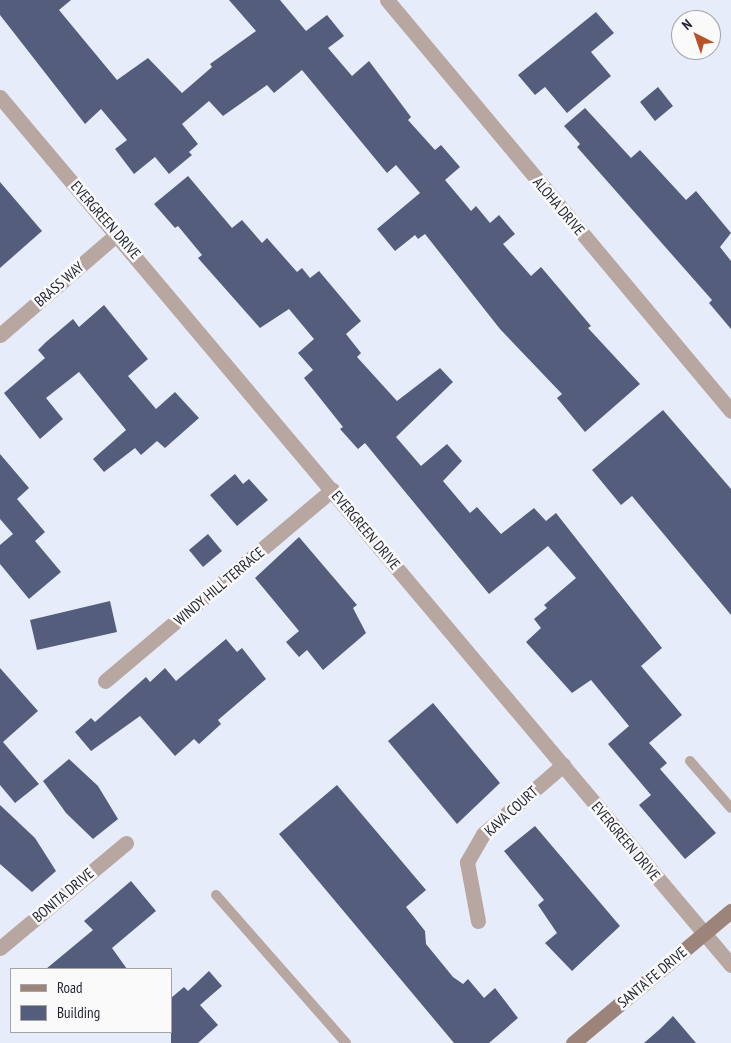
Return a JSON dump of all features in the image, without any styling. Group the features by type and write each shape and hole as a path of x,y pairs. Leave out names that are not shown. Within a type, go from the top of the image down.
{"main road":[{"name":"SANTA FE DRIVE","path":"573,1043 731,911"}],"street":[{"name":"ALOHA DRIVE","path":"387,0 731,412"},
{"name":"EVERGREEN DRIVE","path":"0,97 118,233 731,964"},
{"name":"BRASS WAY","path":"0,335 118,233"},
{"name":"WINDY HILL TERRACE","path":"105,682 332,490"},
{"name":"KAVA COURT","path":"478,921 467,862 483,834 563,765"},
{"name":"BONITA DRIVE","path":"0,948 126,843"}],"lane":[{"path":"690,761 731,808"},
{"path":"216,895 346,1043"}],"building":[{"path":"0,0 71,0 59,10 117,80 148,58 182,93 212,67 210,64 256,31 229,0 280,0 306,31 327,15 344,36 328,48 352,76 369,61 411,117 408,120 435,150 441,145 460,167 445,180 471,211 476,206 490,223 499,215 515,234 503,244 531,276 541,267 591,326 588,328 640,384 585,432 557,398 562,394 500,329 425,234 418,239 415,235 395,251 377,229 420,193 396,165 387,173 302,70 274,93 267,85 223,116 209,101 182,124 198,144 189,152 192,155 169,174 155,157 134,174 115,149 127,140 101,109 85,124 0,15"},
{"path":"596,12 614,33 591,52 611,76 567,113 545,87 535,95 518,75"},
{"path":"658,87 673,106 655,121 640,102"},
{"path":"585,108 631,158 640,150 686,200 696,191 731,233 720,247 731,261 731,329 709,303 712,300 577,147 580,144 564,126"},
{"path":"188,176 232,228 242,220 262,243 267,238 297,272 302,268 310,278 319,271 361,321 346,334 361,353 357,357 397,401 440,368 453,382 396,437 421,466 447,444 462,461 443,481 470,513 477,507 501,534 534,508 546,521 556,513 662,648 641,666 682,715 649,743 667,763 660,769 716,833 685,859 639,805 651,795 608,744 629,726 591,680 572,693 526,642 541,628 534,619 547,608 544,605 576,578 548,546 489,594 365,443 358,449 340,429 343,427 304,378 313,370 298,353 314,339 289,309 260,328 198,258 202,255 178,226 175,228 154,204"},
{"path":"0,182 42,231 0,268"},
{"path":"104,305 148,359 128,376 156,409 175,392 199,418 165,448 157,441 141,455 135,448 104,472 93,459 126,430 79,372 46,398 63,419 40,439 4,393 45,358 38,350 46,342 73,319 79,327"},
{"path":"663,410 731,489 731,615 632,496 621,505 592,470"},
{"path":"0,454 29,488 17,499 45,532 35,541 61,572 29,599 0,564 0,545 13,534 0,519"},
{"path":"235,474 243,484 249,479 268,500 237,526 210,495"},
{"path":"208,534 222,551 203,567 189,550"},
{"path":"299,537 357,605 353,608 366,633 323,670 307,650 299,657 286,642 299,631 255,578"},
{"path":"110,601 117,632 37,650 30,620"},
{"path":"226,639 237,652 242,648 266,679 218,720 221,724 199,744 194,739 175,756 140,716 91,751 75,732 91,718 95,722 146,677 150,682 165,668 176,681"},
{"path":"0,668 38,711 3,742 39,784 15,803 0,785"},
{"path":"433,703 500,783 457,824 388,741"},
{"path":"69,759 98,786 118,819 93,839 66,813 43,781"},
{"path":"337,785 426,890 406,907 425,931 426,944 453,977 463,984 468,979 484,998 495,988 518,1018 489,1043 454,1043 279,834"},
{"path":"0,805 35,838 56,871 32,892 0,864"},
{"path":"535,826 620,926 572,971 545,943 557,933 538,905 544,900 504,851"},
{"path":"131,881 156,911 112,948 126,968 47,968 93,930 84,921"},
{"path":"209,971 222,986 200,1005 218,1025 198,1043 171,1043 172,997 184,987 188,991"},
{"path":"673,1016 696,1043 644,1043 660,1029"}]}
